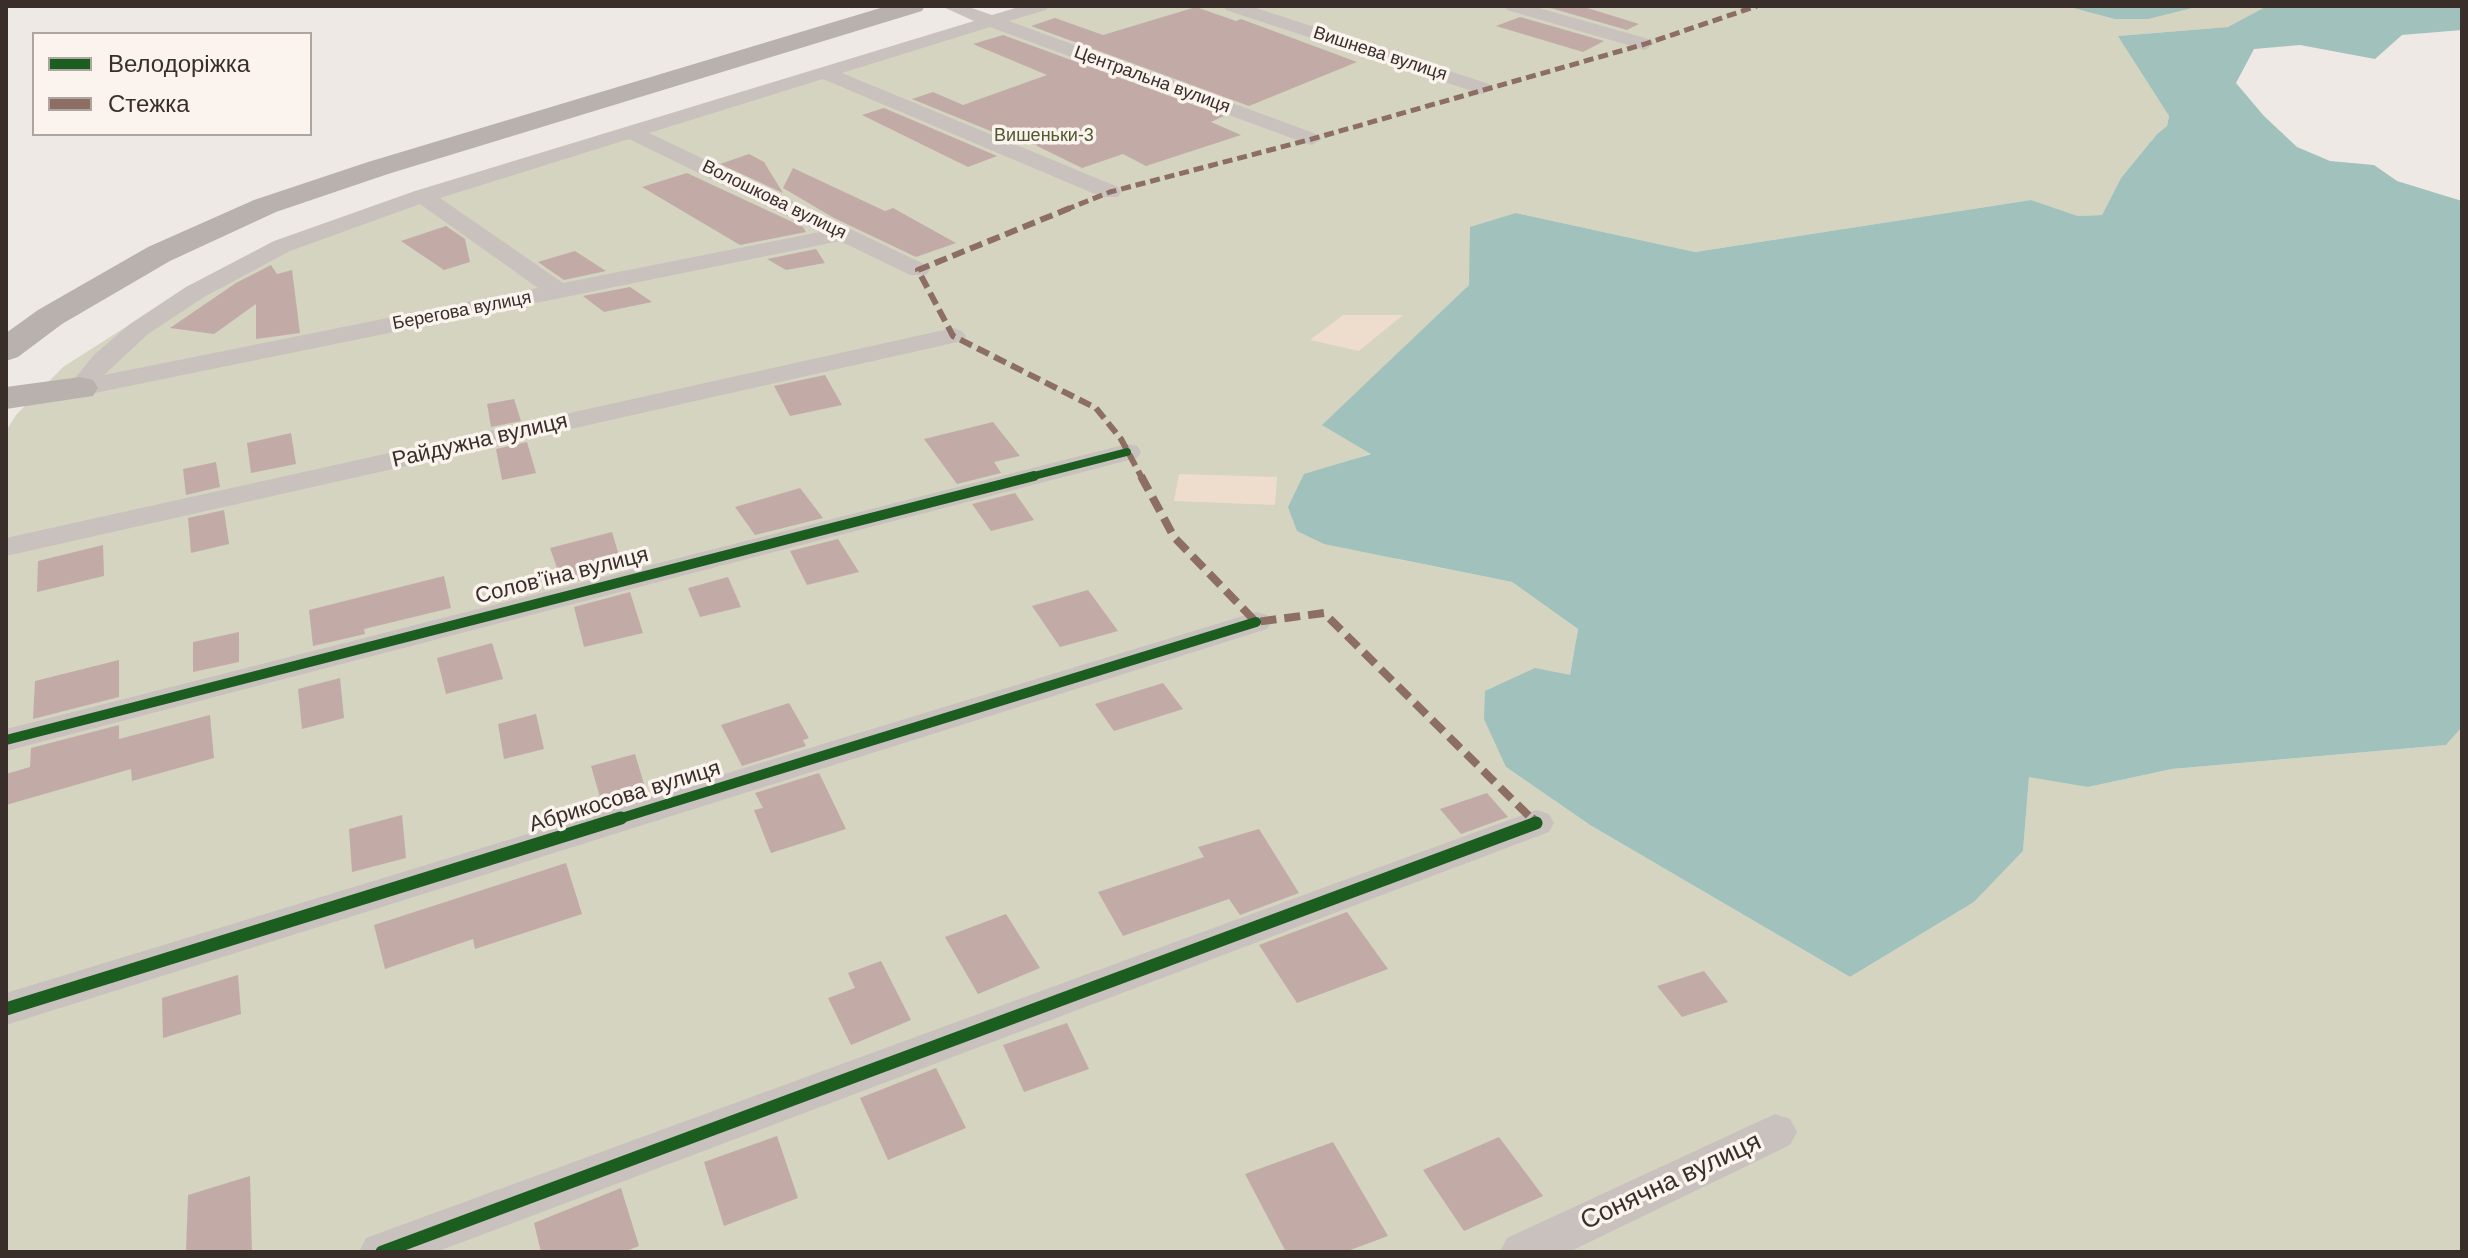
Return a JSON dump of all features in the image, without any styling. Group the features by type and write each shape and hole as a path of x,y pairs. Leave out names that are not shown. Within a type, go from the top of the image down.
{"street":[{"path":"6,350 50,317 159,254 265,206 378,168 913,6"},
{"name":"Центральна вулиця","path":"950,6 1312,139"},
{"path":"6,398 80,388 103,360 139,329 195,292 282,246 423,196 1040,6"},
{"name":"Вишнева вулиця","path":"1232,6 1482,88"},
{"path":"1513,6 1645,44"},
{"path":"823,72 1110,192"},
{"name":"Волошкова вулиця","path":"631,132 918,270"},
{"path":"423,196 559,292"},
{"name":"Берегова вулиця","path":"80,388 843,234"},
{"name":"Райдужна вулиця","path":"6,547 953,336"},
{"name":"Соловʼїна вулиця","path":"6,740 1127,452"},
{"name":"Абрикосова вулиця","path":"6,1009 1256,622"},
{"path":"382,1252 1536,823"},
{"name":"Сонячна вулиця","path":"1523,1252 1775,1132"}],"green space":[{"name":"Вишеньки-3","path":"1025,6 2267,6 2229,27 2119,36 2169,116 2167,126 2121,178 2102,215 2078,216 2031,200 1695,252 1516,213 1469,285 1323,425 1372,453 1346,462 1397,559 1512,582 1578,629 1570,675 1506,767 1590,825 1850,977 1974,902 2023,851 2029,776 2088,787 2172,769 2446,745 2462,727 2462,1252 6,1252 6,431 16,415 63,367 176,295 275,243"}],"sand":[{"path":"1343,315 1403,315 1359,351 1310,340"},
{"path":"1179,474 1277,477 1275,505 1174,501"}],"water":[{"path":"2066,6 2200,6 2148,19 2115,19"},
{"path":"2267,6 2462,6 2462,30 2402,35 2375,59 2300,45 2254,49 2236,83 2264,116 2297,147 2330,161 2374,165 2397,181 2462,201 2462,727 2446,745 2172,769 2088,787 2029,777 2023,851 1974,902 1850,977 1590,825 1506,767 1484,719 1485,691 1535,668 1570,675 1578,629 1512,582 1324,544 1297,531 1288,507 1304,474 1371,454 1322,425 1469,285 1470,227 1516,213 1695,252 2031,200 2078,216 2102,215 2121,178 2167,126 2169,116 2118,36 2228,27"}],"building":[{"path":"1581,6 1639,24 1627,30 1547,7"},
{"path":"1196,7 1236,21 1241,19 1357,62 1249,106 1031,26 1055,18 1103,35"},
{"path":"1520,17 1604,41 1583,52 1496,26"},
{"path":"1003,35 1224,116 1211,122 1241,135 1146,166 1123,154 1082,168 1031,143 1025,145 912,99 933,92 963,105 1047,75 973,44"},
{"path":"884,108 997,156 968,167 862,115"},
{"path":"749,154 764,162 783,193 720,164"},
{"path":"793,168 885,211 893,208 956,243 916,257 834,218 783,188"},
{"path":"687,173 803,227 806,232 740,245 642,187"},
{"path":"446,226 465,239 470,262 444,270 401,241"},
{"path":"816,249 825,263 786,270 767,259"},
{"path":"575,251 606,271 564,280 538,262"},
{"path":"271,265 277,274 292,270 300,333 256,339 256,304 214,334 170,328 236,283"},
{"path":"630,287 652,302 604,312 583,296"},
{"path":"825,375 842,405 790,416 774,386"},
{"path":"514,399 521,421 491,427 487,404"},
{"path":"993,422 1020,456 994,462 1001,473 957,484 924,439"},
{"path":"291,433 296,464 251,473 247,443"},
{"path":"527,442 536,473 502,480 496,449"},
{"path":"216,462 220,487 186,495 183,469"},
{"path":"800,488 823,518 755,535 735,507"},
{"path":"1015,493 1034,520 991,531 972,504"},
{"path":"224,510 229,544 191,553 188,518"},
{"path":"612,532 623,569 562,582 550,548"},
{"path":"838,539 859,572 807,585 790,551"},
{"path":"103,545 104,576 37,592 38,561"},
{"path":"444,576 451,608 364,629 365,634 313,646 309,610"},
{"path":"728,577 741,607 700,617 688,588"},
{"path":"1088,590 1118,631 1060,647 1032,606"},
{"path":"630,592 643,633 584,647 574,607"},
{"path":"239,632 239,662 193,672 193,642"},
{"path":"492,643 503,679 446,694 437,658"},
{"path":"119,660 119,697 33,719 35,681"},
{"path":"340,678 344,718 302,729 298,689"},
{"path":"1163,683 1183,709 1114,731 1095,704"},
{"path":"789,703 809,738 803,740 806,746 742,766 721,725"},
{"path":"536,714 544,749 504,759 498,724"},
{"path":"210,715 214,758 132,781 131,769 6,805 6,774 30,767 31,748 119,725 119,739"},
{"path":"635,754 644,784 600,797 591,766"},
{"path":"819,773 846,829 771,853 754,810 763,808 755,793"},
{"path":"1487,793 1508,817 1461,834 1440,809"},
{"path":"402,815 406,858 352,872 349,829"},
{"path":"1259,829 1299,893 1240,915 1229,899 1123,936 1098,892 1204,857 1198,847"},
{"path":"566,863 582,914 475,949 473,939 385,969 374,925"},
{"path":"1347,912 1388,969 1297,1003 1259,945"},
{"path":"1006,914 1040,968 978,994 945,937"},
{"path":"881,961 911,1020 851,1045 828,998 855,988 848,973"},
{"path":"1704,971 1728,1002 1682,1017 1657,986"},
{"path":"238,975 241,1014 163,1038 162,998"},
{"path":"1067,1023 1089,1069 1024,1092 1003,1045"},
{"path":"936,1068 966,1128 888,1160 860,1098"},
{"path":"777,1136 798,1198 724,1226 704,1162"},
{"path":"1499,1137 1543,1196 1464,1231 1423,1170"},
{"path":"1333,1142 1388,1236 1345,1252 1286,1252 1245,1174"},
{"path":"250,1176 252,1252 186,1252 188,1195"},
{"path":"621,1188 639,1246 624,1252 541,1252 534,1223"}],"marked path":[{"path":"1536,823 1324,613 1256,622 1174,537 1121,439 1096,408 953,336 918,270 1110,192 1312,139 1645,44 1757,6"}],"cycle path":[{"path":"6,740 1127,452"},
{"path":"6,1009 1256,622"},
{"path":"382,1252 1536,823"}]}
